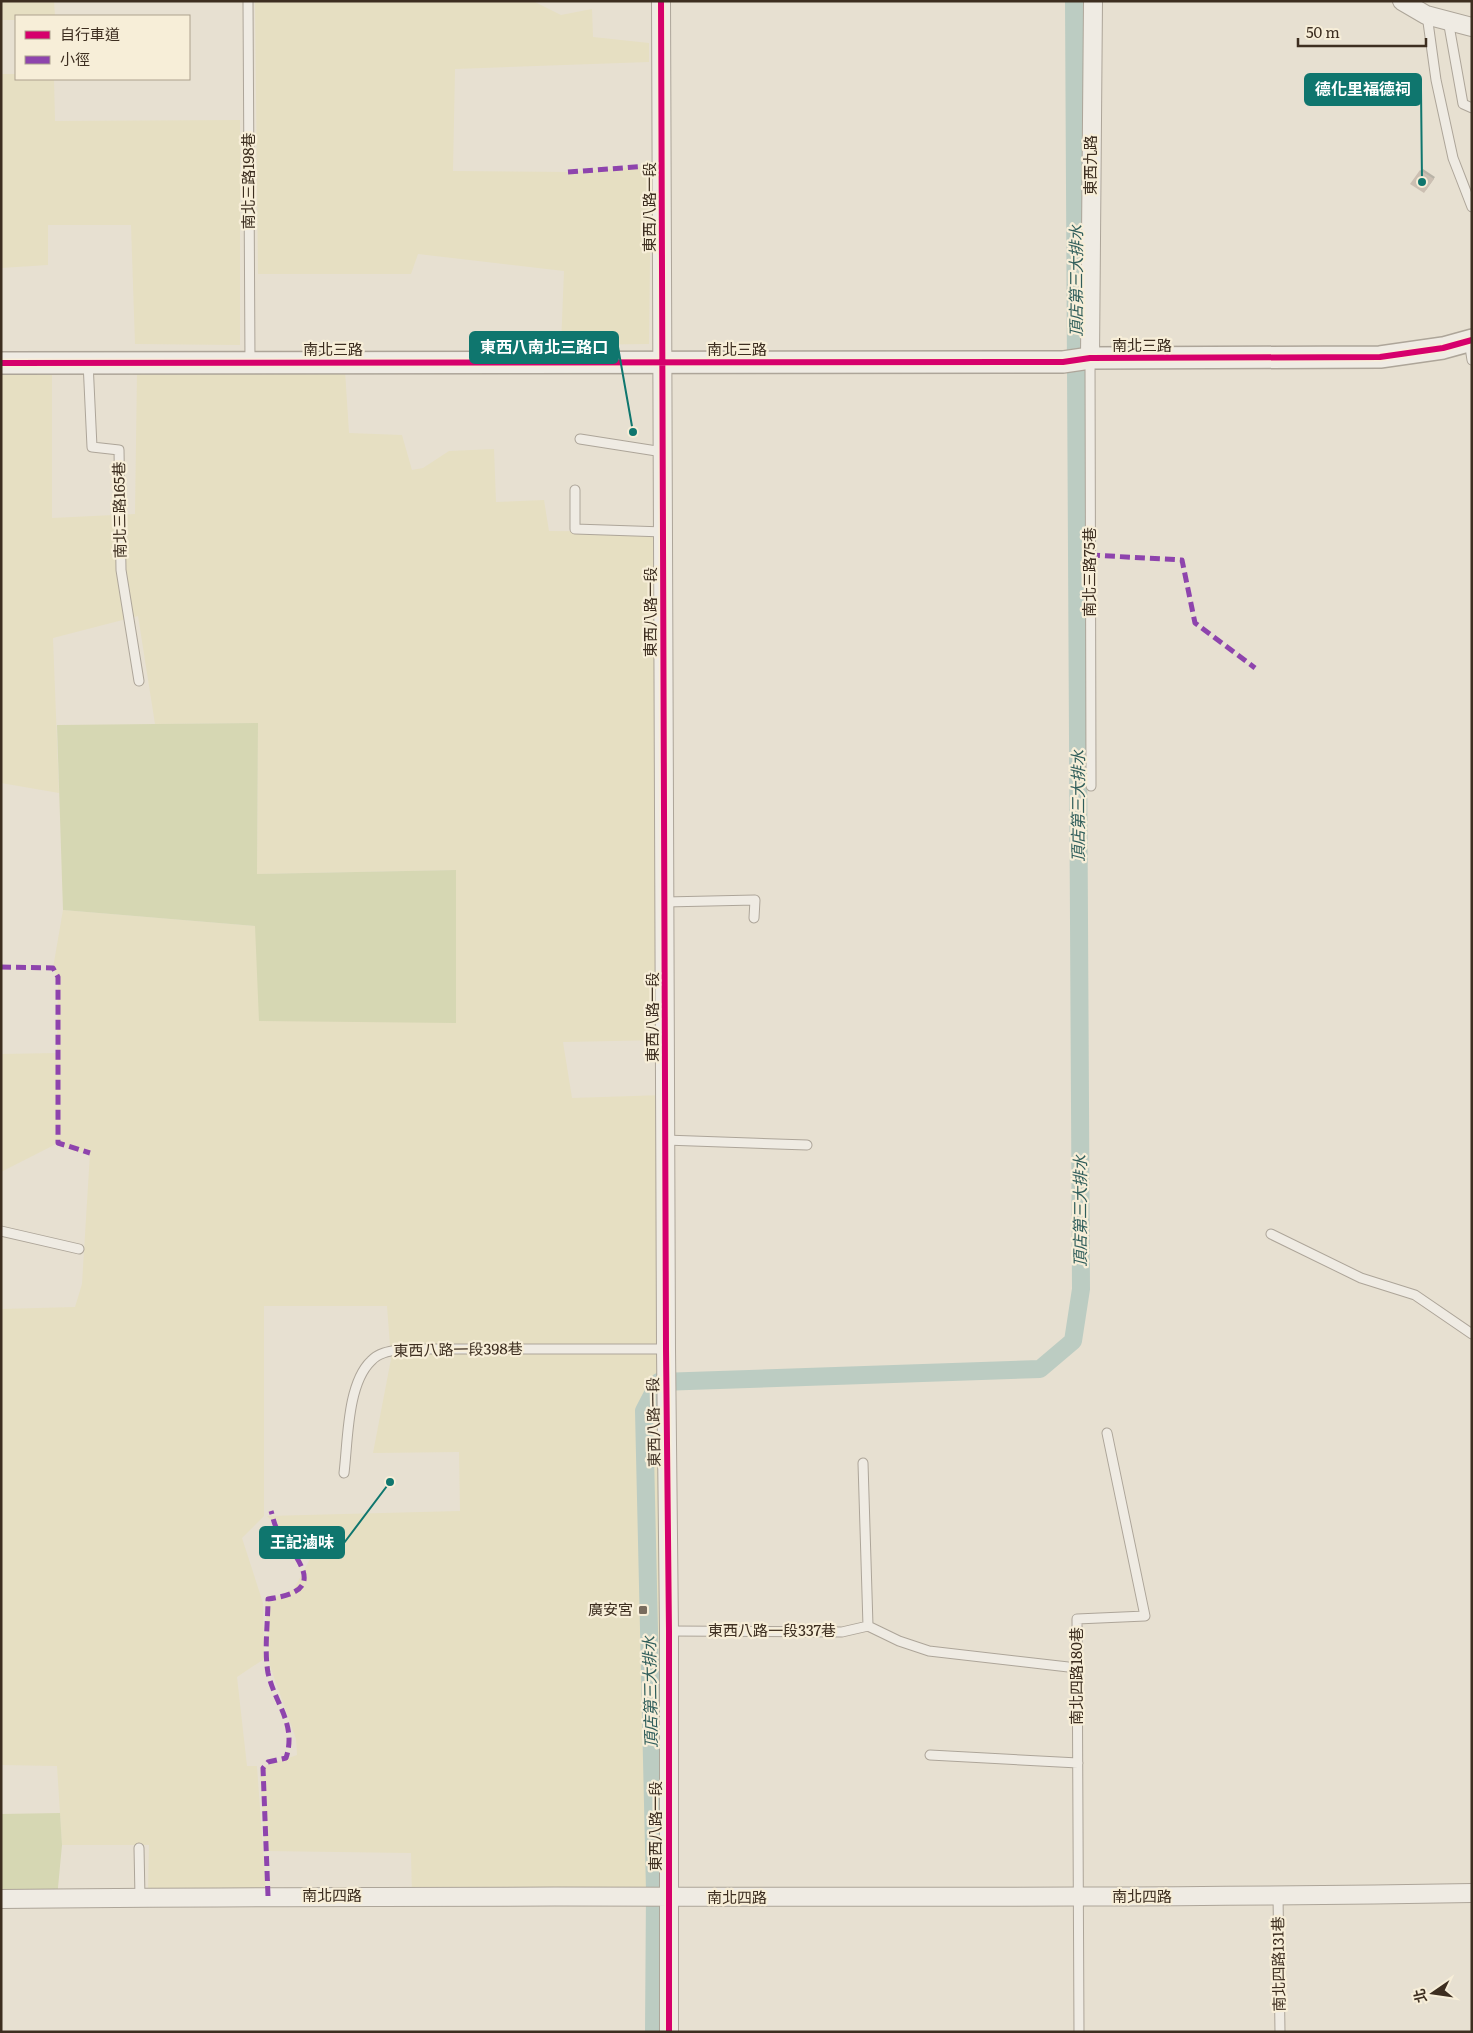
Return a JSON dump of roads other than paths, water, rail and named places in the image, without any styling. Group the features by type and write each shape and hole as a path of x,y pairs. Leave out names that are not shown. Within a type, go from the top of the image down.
{"street":[{"name":"東西八路一段","path":"661,1 666,1350 669,1631 669,2032"},
{"name":"東西九路","path":"1090,358 1093,1"},
{"path":"1402,1 1426,14 1472,27"},
{"name":"南北三路","path":"1,363 1063,362 1090,358 1380,357 1443,348 1471,347"},
{"name":"南北四路","path":"1,1899 140,1897 1079,1897 1472,1893"}],"lane":[{"name":"南北三路198巷","path":"248,1 250,362"},
{"path":"1426,14 1436,80 1453,158 1472,207"},
{"path":"1448,20 1463,104 1472,108"},
{"name":"南北三路75巷","path":"1090,358 1091,786"},
{"name":"南北三路165巷","path":"88,362 92,447 119,450 121,570 139,681"},
{"path":"580,439 663,452"},
{"path":"575,490 575,529 664,532"},
{"path":"665,902 755,900 754,918"},
{"path":"665,1140 806,1145"},
{"path":"1,1231 79,1249"},
{"path":"1270,1234 1361,1278 1415,1295 1472,1334"},
{"name":"東西八路一段398巷","path":"344,1473 355,1386 370,1361 384,1352 403,1349 666,1350"},
{"name":"南北四路180巷","path":"1080,2032 1077,1619 1145,1616 1107,1433"},
{"path":"863,1463 868,1626 899,1641 929,1651 1077,1668"},
{"name":"東西八路一段337巷","path":"669,1631 842,1632 868,1626"},
{"path":"930,1755 1078,1763"},
{"path":"139,1848 140,1897"},
{"name":"南北四路131巷","path":"1278,1896 1280,2032"}],"waterway":[{"name":"頂店第三大排水","path":"654,2032 655,1891 644,1411 659,1382 1040,1369 1073,1341 1081,1289 1074,1"}],"place":[{"name":"德化里福德祠","path":"1422,182"},
{"name":"東西八南北三路口","path":"633,432"},
{"name":"王記滷味","path":"390,1482"},
{"name":"廣安宮","path":"643,1610"}]}
